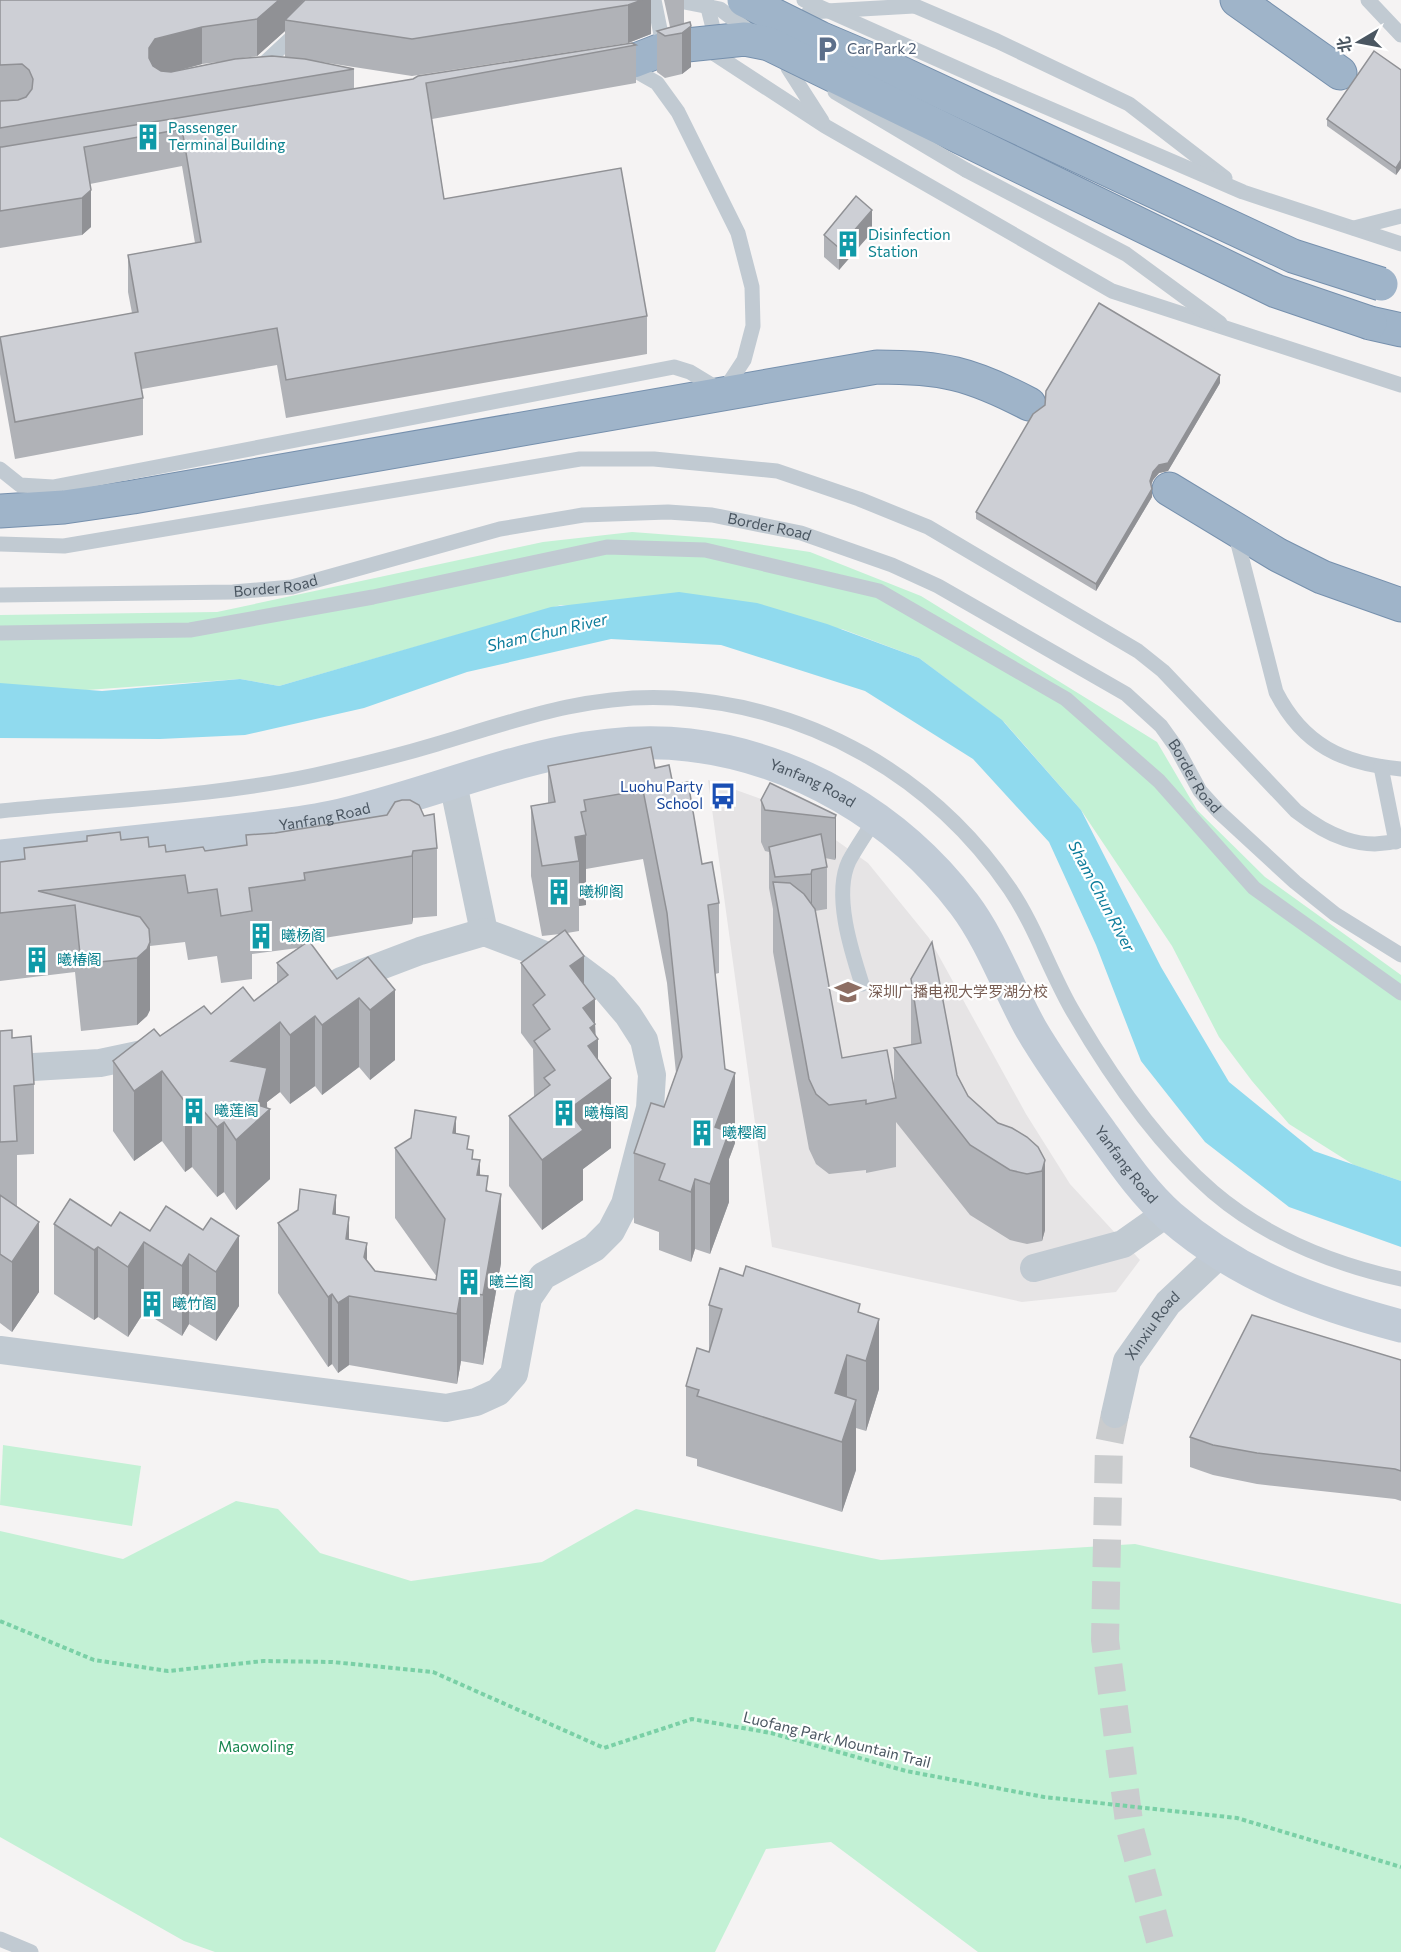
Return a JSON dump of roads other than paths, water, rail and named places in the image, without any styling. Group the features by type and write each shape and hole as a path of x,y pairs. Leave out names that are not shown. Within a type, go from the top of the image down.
{"highway":[{"path":"744,0 820,38 896,70 1293,256 1391,286"},
{"path":"1237,0 1340,73"},
{"path":"576,75 633,61 678,44 745,39 769,44 1276,291 1386,326"},
{"path":"240,78 294,76"},
{"path":"0,511 64,507 121,499 877,366 952,371 992,385 1029,404"},
{"path":"1169,489 1234,529 1322,576 1401,604"}],"main road":[{"name":"Yanfang Road","path":"0,856 296,823 363,810 569,750 627,743 687,745 752,756 806,777 876,817 917,850 965,906 1030,1028 1070,1089 1126,1167 1167,1213 1219,1255 1272,1283 1326,1306 1401,1326"}],"street":[{"path":"453,783 484,932"},
{"path":"0,1350 446,1408 476,1402 498,1392 514,1374 528,1298 543,1276 594,1248 611,1231 625,1204 650,1108 652,1075 644,1040 628,1015 605,988 577,967 484,932 420,951 321,989"},
{"path":"0,1069 100,1063 155,1051 177,1042"},
{"path":"1034,1268 1123,1244 1167,1213"},
{"name":"Xinxiu Road","path":"1115,1414 1127,1361 1168,1303 1219,1255"}],"lane":[{"path":"654,0 678,44 729,65 825,126 1112,291 1229,331 1401,385"},
{"path":"706,0 711,30 729,65"},
{"path":"804,0 1244,192 1401,244"},
{"path":"901,0 1129,104 1244,192"},
{"path":"1368,0 1401,35"},
{"path":"679,1 720,9 785,61 966,170 1126,254 1229,331"},
{"path":"825,126 788,68 809,12 916,6"},
{"path":"240,78 306,24"},
{"path":"0,469 20,484 53,487 674,367 690,372 723,392 744,360 753,326 752,287 738,233 678,112 657,83 634,70 576,75"},
{"path":"1354,228 1401,216"},
{"path":"0,544 64,546 580,459 665,460 777,471 928,527 1113,635 1163,672 1296,811 1313,825 1330,834 1364,844 1399,841 1380,767"},
{"name":"Border Road","path":"0,596 232,592 292,587 500,529 583,515 658,512 712,515 801,533 892,565 938,586 1125,694 1161,726 1176,747 1200,791 1219,812 1295,882 1335,914 1401,955"},
{"path":"1234,529 1276,692 1289,717 1307,736 1337,753 1369,766 1401,769"},
{"path":"0,633 190,630 373,597 606,548 705,550 879,591 1066,699 1159,781 1254,888 1401,993"},
{"path":"0,811 259,786 382,759 564,706 618,698 675,698 736,706 780,717 866,754 911,783 949,815 976,844 1011,891 1038,937 1069,1005 1114,1077 1165,1143 1213,1192 1261,1227 1320,1256 1359,1270 1401,1279"},
{"path":"862,984 849,943 844,891 848,863 876,817"},
{"path":"0,1940 32,1952"}],"water":[{"name":"Sham Chun River","path":"679,592 757,603 827,624 919,658 1002,720 1081,810 1161,967 1229,1082 1314,1151 1401,1181 1401,1247 1289,1207 1205,1142 1141,1061 1096,945 1049,842 973,759 865,691 721,645 611,639 467,672 364,708 245,735 160,739 0,738 0,683 102,691 240,679 279,686 551,607"}],"tunnel":[{"path":"1115,1414 1109,1444 1105,1640 1130,1829 1163,1952"}],"place":[{"name":"Car Park 2","path":"827,49"},
{"name":"Passenger Terminal Building","path":"148,137"},
{"name":"Disinfection Station","path":"848,244"},
{"name":"Luohu Party School","path":"723,796"},
{"name":"曦柳阁","path":"559,892"},
{"name":"曦杨阁","path":"261,936"},
{"name":"曦椿阁","path":"37,960"},
{"name":"深圳广播电视大学罗湖分校","path":"848,992"},
{"name":"曦莲阁","path":"194,1111"},
{"name":"曦梅阁","path":"564,1113"},
{"name":"曦樱阁","path":"702,1133"},
{"name":"曦兰阁","path":"469,1282"},
{"name":"曦竹阁","path":"152,1304"}],"park label":[{"name":"Maowoling","path":"256,1747"}]}
